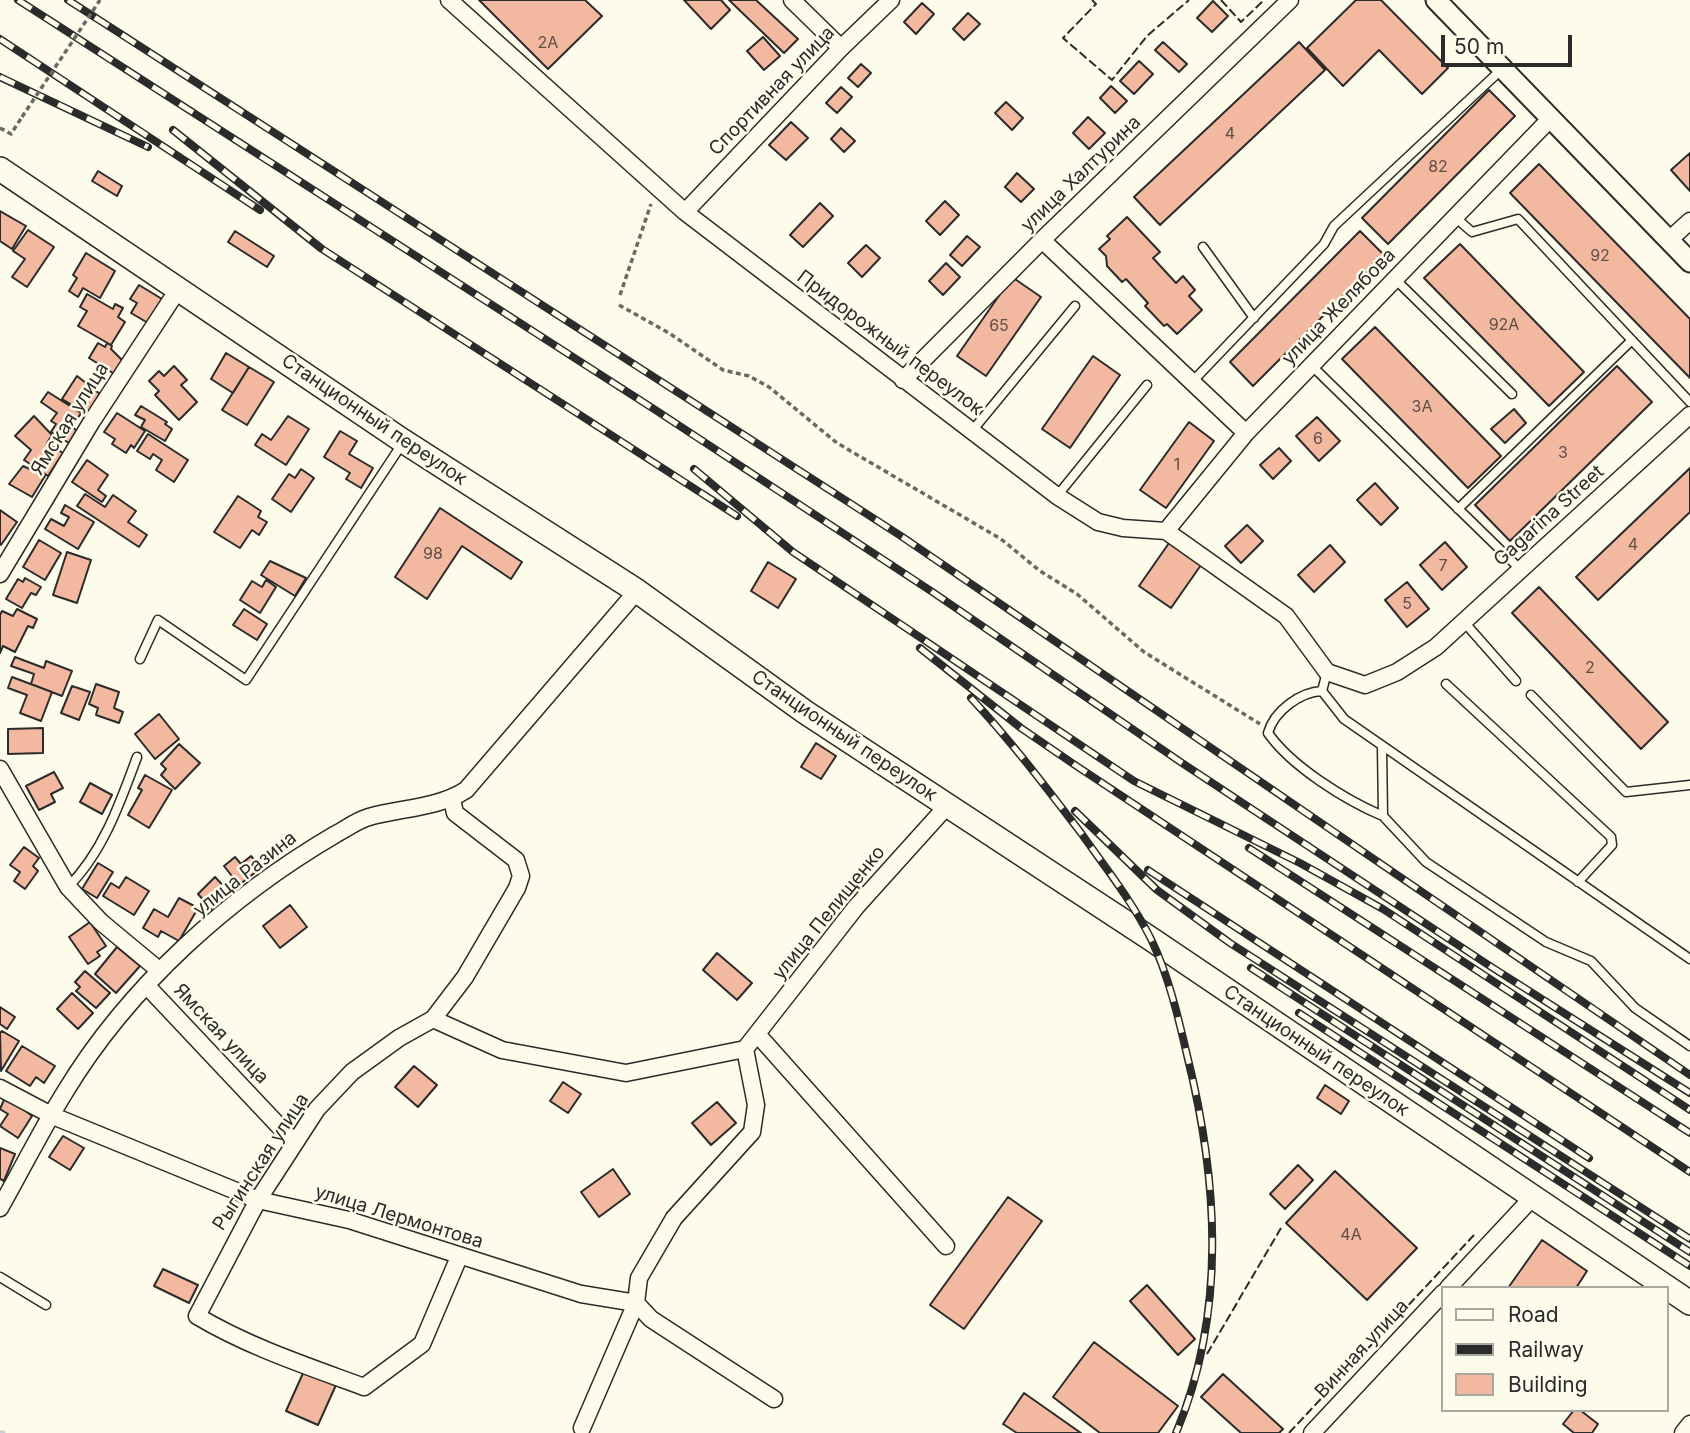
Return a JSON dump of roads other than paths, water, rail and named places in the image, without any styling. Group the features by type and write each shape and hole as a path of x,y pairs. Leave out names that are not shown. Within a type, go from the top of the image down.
{"main road":[{"name":"Станционный переулок","path":"0,169 403,441 637,591 805,712 1151,939 1664,1286"},
{"name":"Станционный переулок","path":"1669,1289 1690,1303"}],"street":[{"name":"Придорожный переулок","path":"449,0 685,212 1057,496 1098,522 1123,528 1166,531"},
{"path":"792,0 841,47"},
{"name":"Спортивная улица","path":"685,212 841,47 891,0"},
{"name":"улица Халтурина","path":"903,380 1042,240 1290,0"},
{"path":"1436,0 1690,262"},
{"name":"улица Желябова","path":"1166,531 1246,433 1550,118"},
{"path":"1669,240 1690,221"},
{"path":"1042,240 1246,433"},
{"name":"Ямская улица","path":"0,574 92,421 179,288"},
{"name":"Gagarina Street","path":"1327,672 1365,685 1407,666 1436,647 1690,415"},
{"path":"1166,531 1286,616 1327,672"},
{"name":"улица Разина","path":"0,1208 65,1092 99,1043 160,971 289,863 335,835 366,817 452,799 466,790 637,591"},
{"name":"Ямская улица","path":"0,769 46,855 68,887 101,922 160,971"},
{"name":"Рыгинская улица","path":"452,799 454,813 516,860 521,876 465,977 433,1019 399,1038 352,1072 317,1109 258,1200 197,1316 223,1331 273,1353 364,1387 422,1344 459,1257"},
{"name":"улица Пелищенко","path":"745,1049 856,907 947,806"},
{"name":"Ямская улица","path":"146,985 294,1142"},
{"path":"433,1019 502,1050 626,1073 745,1049 756,1105 752,1132 674,1218 639,1278 636,1303 582,1428"},
{"path":"758,1035 946,1246"},
{"name":"улица Лермонтова","path":"0,1088 53,1116 258,1200 349,1220 581,1294 636,1303"},
{"path":"1450,1286 1532,1198"},
{"name":"Винная улица","path":"1312,1433 1442,1294"},
{"path":"636,1303 651,1319 774,1399"},
{"path":"1683,1433 1690,1424"}],"lane":[{"path":"1192,382 1324,244 1334,226 1502,69"},
{"path":"1455,217 1472,232 1518,219 1690,402"},
{"path":"1203,247 1254,318"},
{"path":"1395,279 1512,394"},
{"path":"972,431 1075,306"},
{"path":"1458,509 1632,340"},
{"path":"1312,366 1521,570"},
{"path":"1057,496 1147,385"},
{"path":"141,659 158,620 246,680 403,441"},
{"path":"1464,622 1516,681"},
{"path":"1322,691 1327,672"},
{"path":"1446,684 1611,837 1612,845 1578,882"},
{"path":"1322,691 1302,695 1280,712 1268,728 1275,743 1358,806 1383,816 1426,862 1546,942 1591,961 1634,1008 1690,1046"},
{"path":"1322,691 1344,719 1382,747 1690,959"},
{"path":"1531,695 1626,792 1690,785"},
{"path":"1382,747 1383,816"},
{"path":"68,887 88,863 113,821 137,757"},
{"path":"0,1277 46,1305"}],"railway":[{"path":"18,0 657,411 934,593 1182,763 1493,968 1690,1093"},
{"path":"68,0 901,536 1690,1075"},
{"path":"0,39 260,210"},
{"path":"0,77 148,147"},
{"path":"173,130 322,249 737,516"},
{"path":"694,469 793,552 1134,781 1300,863 1383,909 1690,1110"},
{"path":"920,648 1021,728 1075,765 1690,1172"},
{"path":"971,698 1041,781 1127,898 1151,939 1172,996 1198,1102 1206,1150 1212,1246 1204,1340 1176,1433"},
{"path":"1075,811 1157,890 1230,943 1690,1239"},
{"path":"1249,848 1690,1133"},
{"path":"1148,870 1589,1158"},
{"path":"1251,968 1690,1252"},
{"path":"1299,1013 1690,1266"}]}
